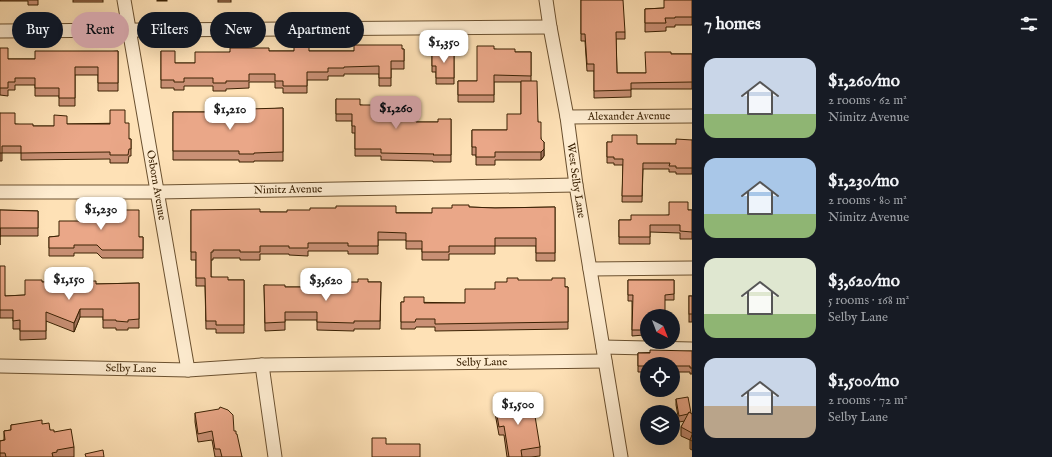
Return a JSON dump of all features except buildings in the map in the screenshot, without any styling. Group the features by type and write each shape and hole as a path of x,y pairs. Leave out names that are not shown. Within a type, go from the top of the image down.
{"street":[{"name":"Osborn Avenue","path":"124,0 126,12"},
{"name":"West Selby Lane","path":"546,0 567,117 576,185 606,361"},
{"path":"129,30 550,27"},
{"path":"0,31 71,30"},
{"name":"Osborn Avenue","path":"129,30 188,370"},
{"name":"Alexander Avenue","path":"567,117 692,116"},
{"name":"Nimitz Avenue","path":"0,192 157,192 576,185"},
{"path":"590,269 692,268"},
{"path":"603,347 692,349"},
{"path":"606,361 621,457"},
{"name":"Selby Lane","path":"0,366 188,370 262,365 606,361"},
{"path":"262,365 275,457"}]}
